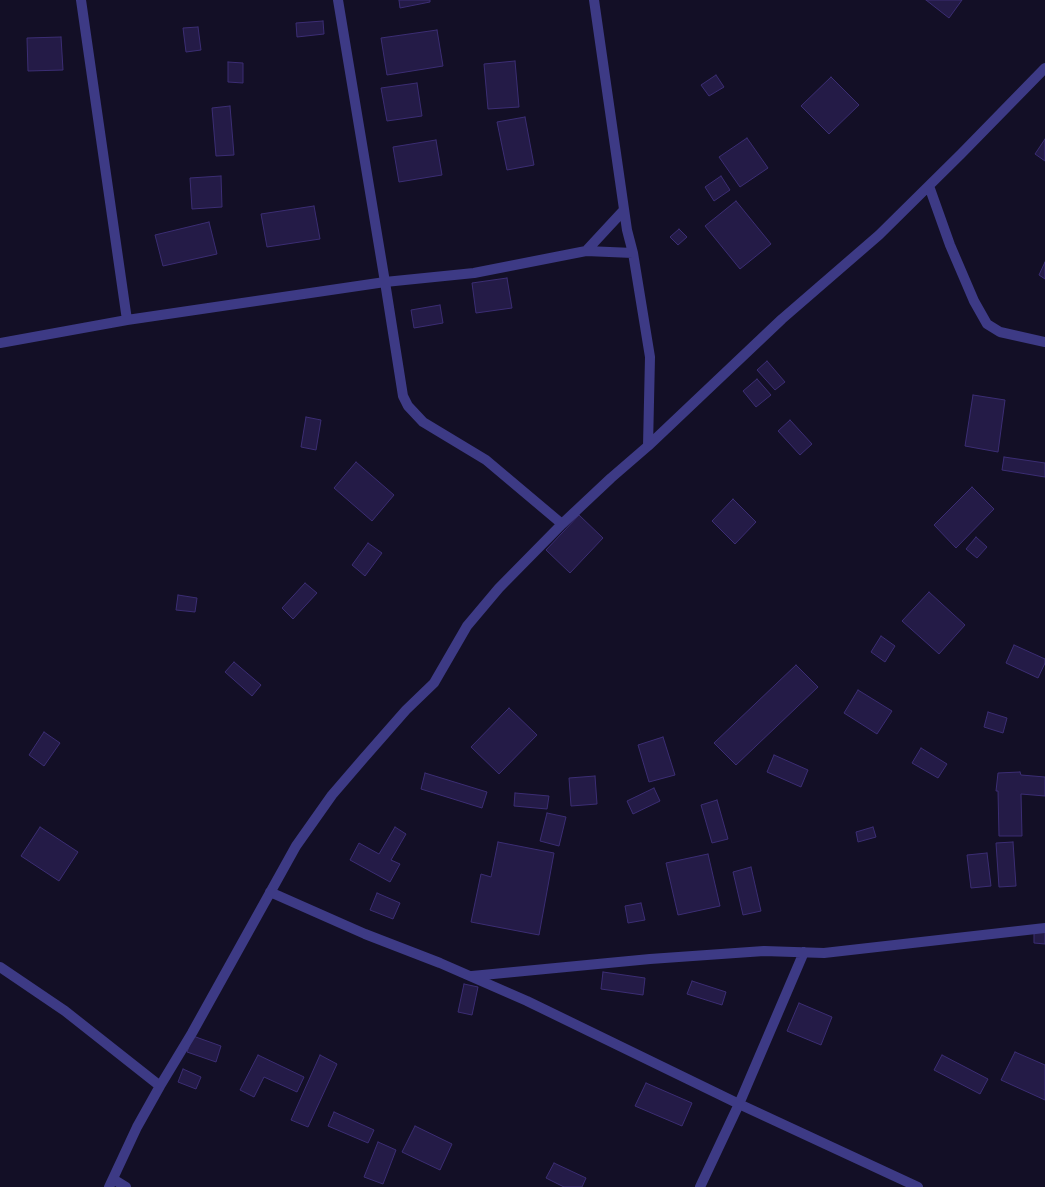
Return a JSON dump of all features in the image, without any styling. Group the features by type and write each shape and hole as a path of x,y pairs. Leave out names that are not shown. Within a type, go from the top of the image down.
{"street":[{"path":"81,0 127,320"},
{"path":"338,0 403,396 408,406 423,422 486,460 562,524"},
{"path":"594,0 627,230 633,253 650,357 648,446"},
{"path":"126,1187 111,1183 137,1126 192,1033 296,846 332,796 401,716 434,683 467,626 499,588 562,524 648,446 782,319 879,235 1045,68"},
{"path":"929,186 950,245 974,301 987,324 1000,332 1045,342"},
{"path":"586,251 624,210"},
{"path":"0,343 127,320 385,282 474,273 586,251 633,253"},
{"path":"270,892 365,934 440,963 527,1001 739,1104 918,1187"},
{"path":"471,976 650,959 764,951 824,952 892,946 1045,928"},
{"path":"700,1187 739,1104 804,952"},
{"path":"0,966 65,1011 160,1086"}],"building":[{"path":"399,0 430,0 430,2 400,8"},
{"path":"926,0 962,0 949,18"},
{"path":"323,21 324,34 297,37 296,23"},
{"path":"198,27 201,50 186,52 183,28"},
{"path":"437,30 443,66 387,75 381,38"},
{"path":"61,37 63,70 28,71 27,38"},
{"path":"515,61 519,107 488,109 484,64"},
{"path":"228,62 243,63 243,83 228,82"},
{"path":"716,75 724,87 709,96 701,85"},
{"path":"831,77 859,105 829,134 801,106"},
{"path":"417,83 422,116 387,121 381,88"},
{"path":"230,106 234,155 216,156 212,108"},
{"path":"525,117 534,165 507,170 497,122"},
{"path":"747,138 768,168 740,187 719,157"},
{"path":"1045,139 1045,161 1035,154"},
{"path":"436,140 442,175 399,182 393,147"},
{"path":"221,176 222,207 192,209 190,178"},
{"path":"721,176 730,190 714,201 705,187"},
{"path":"736,201 771,244 740,269 705,226"},
{"path":"314,206 320,239 267,247 261,214"},
{"path":"209,222 217,254 163,266 155,235"},
{"path":"679,229 687,237 678,245 670,237"},
{"path":"1045,262 1045,279 1039,275"},
{"path":"507,278 512,308 476,313 472,283"},
{"path":"440,305 443,323 414,328 411,310"},
{"path":"767,361 785,382 775,390 757,370"},
{"path":"757,379 771,395 756,407 743,391"},
{"path":"973,395 1005,400 998,452 965,446"},
{"path":"306,417 321,420 316,450 301,447"},
{"path":"790,420 812,444 800,455 778,431"},
{"path":"1004,457 1045,463 1045,477 1002,470"},
{"path":"356,462 394,495 372,521 334,488"},
{"path":"972,487 994,509 956,548 934,525"},
{"path":"733,499 756,522 735,544 712,521"},
{"path":"579,515 603,538 570,573 546,550"},
{"path":"976,537 987,547 977,558 966,549"},
{"path":"368,543 382,553 365,576 352,565"},
{"path":"305,583 317,593 293,619 282,608"},
{"path":"929,592 965,625 939,654 902,621"},
{"path":"178,595 197,598 195,612 176,610"},
{"path":"881,636 895,646 885,662 871,652"},
{"path":"1014,645 1045,659 1045,663 1038,678 1006,663"},
{"path":"234,662 261,685 252,696 225,672"},
{"path":"796,665 818,687 736,765 714,743"},
{"path":"858,690 892,711 877,734 844,713"},
{"path":"509,708 537,735 499,774 471,747"},
{"path":"988,712 1007,718 1003,733 984,727"},
{"path":"44,732 60,743 44,766 29,755"},
{"path":"663,737 675,775 649,782 638,745"},
{"path":"921,748 947,764 938,778 912,763"},
{"path":"774,755 808,770 801,787 767,772"},
{"path":"1020,772 1021,775 1045,777 1045,796 1021,794 1022,836 999,836 998,791 996,791 998,773"},
{"path":"425,773 487,792 482,808 421,789"},
{"path":"595,776 597,804 571,806 569,778"},
{"path":"654,788 660,801 633,814 627,801"},
{"path":"515,793 549,796 547,809 514,806"},
{"path":"717,800 728,839 712,843 701,805"},
{"path":"547,813 566,817 559,846 540,841"},
{"path":"40,827 78,852 59,881 21,856"},
{"path":"395,827 406,834 391,860 400,864 390,882 350,860 359,843 379,854"},
{"path":"873,827 876,837 858,842 856,832"},
{"path":"498,842 554,853 539,935 471,922 481,874 491,877"},
{"path":"1013,842 1016,886 999,887 996,843"},
{"path":"987,853 991,886 971,888 967,855"},
{"path":"708,854 720,906 678,915 666,863"},
{"path":"751,867 761,911 743,915 733,872"},
{"path":"377,893 400,903 393,919 370,910"},
{"path":"641,903 645,920 628,923 625,906"},
{"path":"1034,931 1045,931 1045,944 1034,943"},
{"path":"603,972 645,978 643,995 601,989"},
{"path":"692,981 726,992 722,1005 687,994"},
{"path":"464,984 478,987 472,1015 458,1012"},
{"path":"799,1003 832,1017 821,1045 787,1031"},
{"path":"193,1036 221,1046 216,1062 187,1052"},
{"path":"1015,1052 1045,1065 1045,1100 1001,1080"},
{"path":"258,1055 304,1077 297,1092 264,1077 254,1097 240,1090"},
{"path":"320,1055 337,1064 308,1127 291,1120"},
{"path":"942,1055 988,1079 980,1094 934,1070"},
{"path":"183,1069 201,1077 196,1089 178,1082"},
{"path":"646,1083 692,1103 682,1126 635,1106"},
{"path":"334,1112 374,1130 368,1143 328,1126"},
{"path":"415,1126 452,1144 440,1170 402,1152"},
{"path":"378,1142 396,1150 383,1184 364,1177"},
{"path":"554,1163 586,1178 582,1187 564,1187 546,1178"}]}
